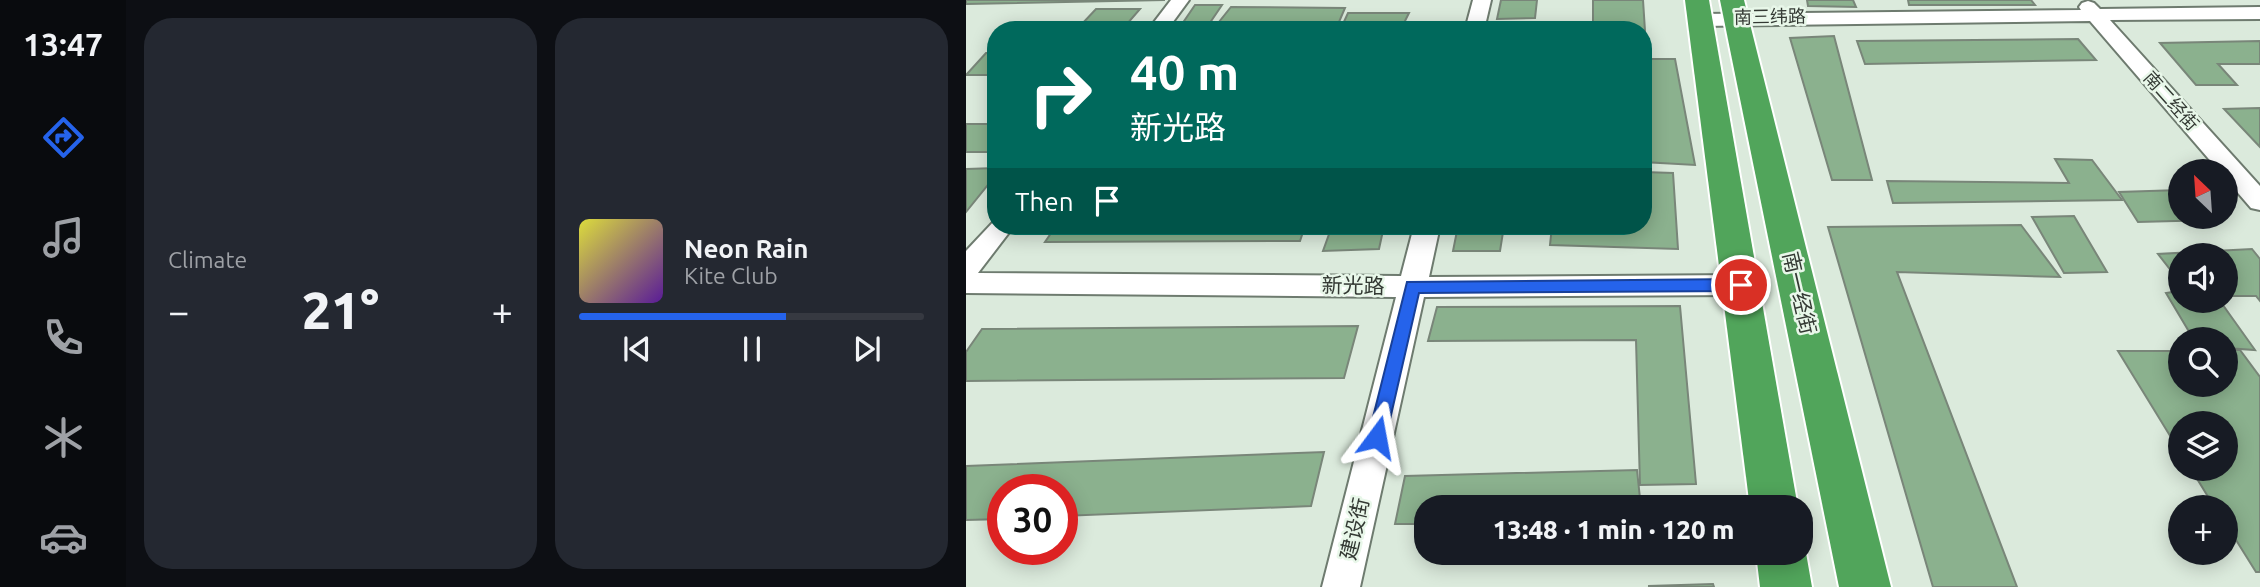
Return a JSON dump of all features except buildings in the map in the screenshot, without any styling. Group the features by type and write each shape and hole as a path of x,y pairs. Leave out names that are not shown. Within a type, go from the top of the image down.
{"highway":[{"path":"1716,9 1741,285 1772,495"},
{"name":"南一经街","path":"1716,9 1865,587"},
{"path":"1783,565 1786,587"}],"street":[{"path":"1164,21 1180,0"},
{"path":"1476,21 1482,0"},
{"name":"南三纬路","path":"1716,9 2088,7 2260,13"},
{"name":"南二经街","path":"2088,7 2260,202"},
{"path":"966,270 994,235"},
{"name":"建设街","path":"1341,587 1425,235"},
{"name":"新光路","path":"966,283 1413,287 1741,285"}],"route":[{"path":"1377,437 1413,287 1741,285"}]}
